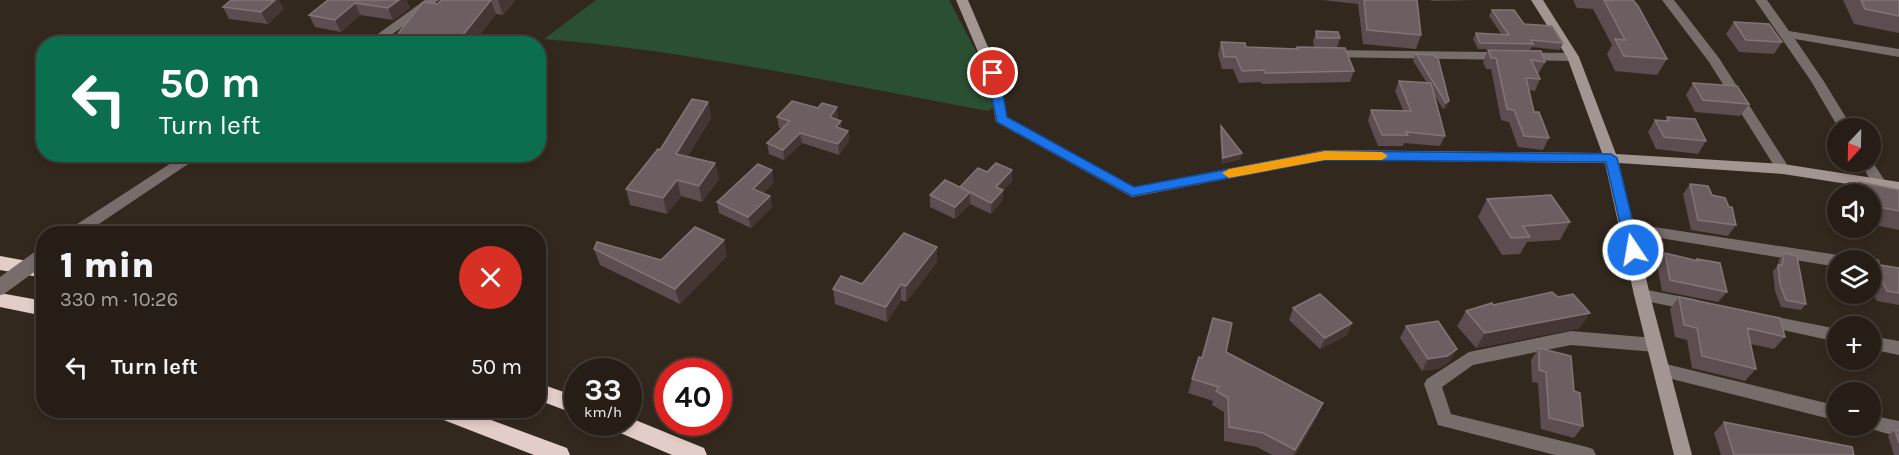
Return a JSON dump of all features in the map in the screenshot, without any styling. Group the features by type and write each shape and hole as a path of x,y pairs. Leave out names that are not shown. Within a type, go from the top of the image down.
{"highway":[{"path":"0,262 36,269"},
{"path":"0,300 36,307"},
{"path":"546,394 564,401"},
{"path":"461,418 559,455"},
{"path":"642,433 696,455"}],"street":[{"path":"381,36 433,0"},
{"path":"962,0 993,73 1001,119 1132,192 1325,155 1611,158 1783,169 1880,184"},
{"path":"1537,0 1573,57 1611,158 1642,295 1683,455"},
{"path":"1668,0 1688,23 1723,73 1783,169"},
{"path":"1761,0 1839,118"},
{"path":"1785,34 1899,53"},
{"path":"1317,54 1573,57"},
{"path":"85,226 184,162"},
{"path":"1873,172 1880,184"},
{"path":"1881,184 1899,187"},
{"path":"1628,228 1827,259"},
{"path":"0,286 36,261"},
{"path":"1642,295 1711,309"},
{"path":"1746,316 1827,334"},
{"path":"1587,455 1444,420 1433,384 1469,359 1571,338 1655,345"},
{"path":"1881,344 1899,348"},
{"path":"1662,370 1827,411"},
{"path":"1881,425 1899,429"}],"green space":[{"path":"596,0 949,0 982,63 993,107 988,111 711,60 546,38"}],"building":[{"path":"231,0 275,0 261,12 223,7"},
{"path":"328,0 399,0 388,8 355,3 335,20 309,15"},
{"path":"441,0 491,0 462,36 396,36 423,2 438,4"},
{"path":"1364,0 1417,0 1421,35 1367,30"},
{"path":"1604,0 1633,0 1667,59 1624,56 1615,39 1625,40"},
{"path":"1861,0 1899,0 1899,16 1865,9"},
{"path":"1492,10 1514,10 1524,24 1552,26 1563,43 1531,40 1533,44 1480,43 1476,33 1509,35"},
{"path":"1734,22 1769,24 1782,42 1746,40"},
{"path":"1316,31 1338,32 1340,38 1317,38"},
{"path":"1221,42 1245,43 1246,47 1345,48 1354,71 1265,73 1264,70 1242,71 1236,57 1224,57"},
{"path":"1488,50 1541,51 1545,62 1531,60 1540,79 1526,78 1534,112 1539,112 1549,138 1524,136 1514,110 1507,109 1496,58 1491,58"},
{"path":"1416,54 1433,55 1438,58 1449,101 1446,103"},
{"path":"1399,81 1431,83 1445,136 1406,132 1408,135 1382,135 1371,110 1411,111"},
{"path":"1693,83 1737,86 1749,104 1703,100"},
{"path":"692,99 708,102 676,154 715,163 699,186 677,180 663,198 626,189 658,149 660,150"},
{"path":"792,101 818,108 822,103 837,107 830,117 841,121 836,127 848,131 838,144 800,133 783,150 767,143 790,121 777,117"},
{"path":"1667,117 1695,119 1706,141 1664,137 1655,120 1669,121"},
{"path":"1221,126 1242,153 1223,158"},
{"path":"996,163 1012,170 996,187 1003,190 991,203 960,187 978,168 987,172"},
{"path":"758,164 772,170 753,189 770,196 748,217 717,202"},
{"path":"945,180 970,192 955,207 930,195"},
{"path":"1690,184 1708,186 1712,195 1725,198 1729,207 1732,207 1736,225 1698,220"},
{"path":"1881,186 1899,190 1899,211 1881,207"},
{"path":"1551,195 1570,222 1523,226 1530,237 1511,238 1487,199"},
{"path":"695,227 724,240 675,289 594,249 597,242 661,260"},
{"path":"904,233 937,247 906,286 901,284 886,307 833,289 841,276 862,284"},
{"path":"1665,253 1698,261 1697,259 1720,263 1727,292 1670,280"},
{"path":"1784,253 1797,256 1806,304 1786,300 1780,284 1778,265 1782,265"},
{"path":"1881,265 1899,268 1899,293 1887,291 1881,279"},
{"path":"1552,292 1558,297 1573,294 1590,313 1485,333 1466,311 1492,303 1493,305"},
{"path":"1320,294 1352,323 1325,338 1293,308"},
{"path":"1679,297 1780,318 1785,337 1747,328 1756,369 1702,356 1697,328 1684,325"},
{"path":"1213,318 1232,323 1226,352 1323,403 1295,450 1263,433 1229,427 1228,398 1216,391 1219,387 1192,379 1199,357 1202,358"},
{"path":"1438,321 1457,349 1447,356 1428,359 1406,326"},
{"path":"1539,348 1571,356 1574,391 1580,393 1583,426 1549,418 1546,372 1539,370"},
{"path":"1724,422 1852,447 1854,455 1734,455"},
{"path":"1895,430 1899,431 1899,443"}],"slow traffic":[{"path":"1229,173 1325,155 1382,156"}],"route":[{"path":"993,73 1001,119 1132,192 1325,155 1611,158 1633,250"}]}
